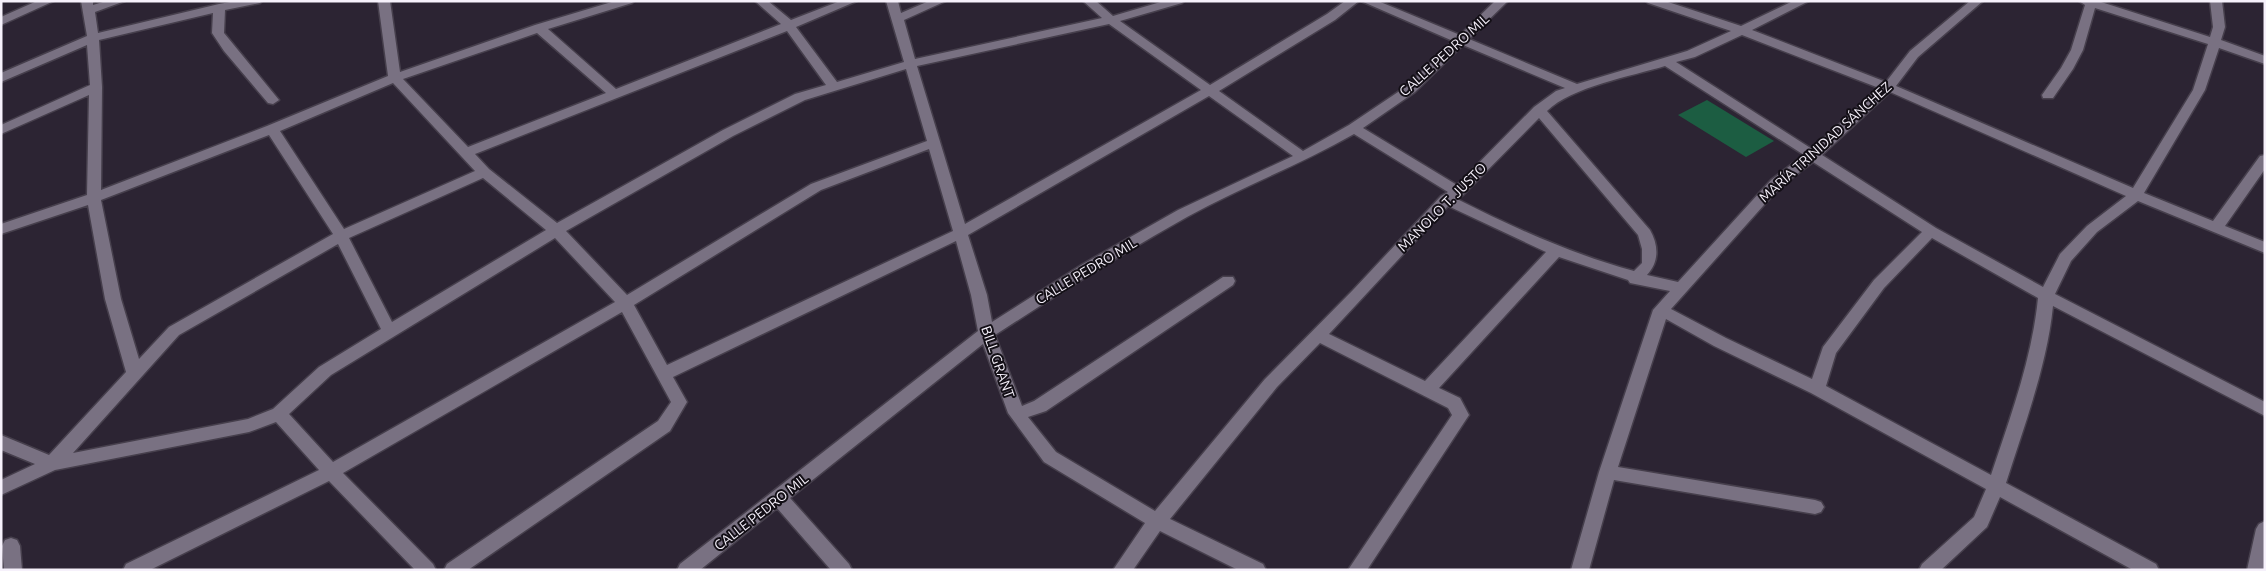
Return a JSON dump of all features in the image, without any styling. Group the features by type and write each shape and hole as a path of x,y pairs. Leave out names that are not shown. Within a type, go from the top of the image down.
{"street":[{"path":"1,21 48,1"},
{"path":"119,1 88,6 93,38 96,87 94,198 113,299 135,374"},
{"path":"1,78 93,38 256,1"},
{"path":"384,1 395,78 484,172 556,230 626,303 679,402 664,426 453,570"},
{"path":"575,17 576,1"},
{"path":"1,229 94,198 272,130 395,78 539,28 628,1"},
{"path":"761,1 789,25 834,87"},
{"path":"466,153 851,1"},
{"name":"BILL GRANT","path":"892,1 979,295 986,334 1000,367 1016,414 1050,457 1082,478 1157,521 1257,570"},
{"path":"897,19 940,1"},
{"path":"1089,1 1110,20 1302,156"},
{"path":"1,488 52,464 249,425 279,414 325,371 388,330 556,230 728,133 800,97 910,64 1110,20 1178,1"},
{"path":"664,374 960,233 1331,18 1353,1"},
{"path":"1368,1 1576,88"},
{"name":"CALLE PEDRO MIL","path":"686,570 986,334 1088,268 1183,213 1318,149 1354,128 1411,89 1502,1"},
{"path":"1652,1 1741,30 1888,87 2136,195 2265,248"},
{"name":"MANOLO T. JUSTO","path":"1122,570 1157,521 1270,383 1452,196 1539,110 1561,94 1691,54 1803,1"},
{"name":"MARÍA TRINIDAD SÁNCHEZ","path":"1580,570 1608,472 1661,310 1776,184 1813,155 1888,87 1914,54 1977,1"},
{"path":"1928,570 1981,522 1996,486 2023,404 2043,325 2046,296 2065,258 2092,229 2136,195 2198,90 2219,28 2216,1"},
{"path":"2048,95 2067,69 2077,50 2088,2 2265,60"},
{"path":"219,8 218,33 228,48 273,100"},
{"path":"539,28 614,94"},
{"path":"1666,61 1931,230 2046,296 2265,410"},
{"path":"1,130 96,87"},
{"path":"1539,110 1645,234 1649,249 1649,264 1635,279"},
{"path":"1354,128 1500,228 1555,252 1635,279 1681,288"},
{"path":"272,130 341,236 388,330"},
{"path":"132,570 331,472 626,303 816,187 933,143"},
{"path":"2216,228 2265,159"},
{"path":"52,464 174,331 341,236 484,172"},
{"path":"1817,389 1828,351 1879,284 1931,230"},
{"path":"1427,390 1555,252"},
{"path":"1016,414 1040,406 1228,282"},
{"path":"1661,310 1720,342 1817,389 2150,570"},
{"path":"1317,335 1454,403 1461,415 1357,570"},
{"path":"279,414 331,472 427,570"},
{"path":"1,442 52,464"},
{"path":"1608,472 1815,507"},
{"path":"779,498 843,570"},
{"path":"2256,570 2265,529"},
{"path":"11,546 13,570"}],"green space":[{"path":"1707,100 1774,141 1746,157 1678,115"}]}
